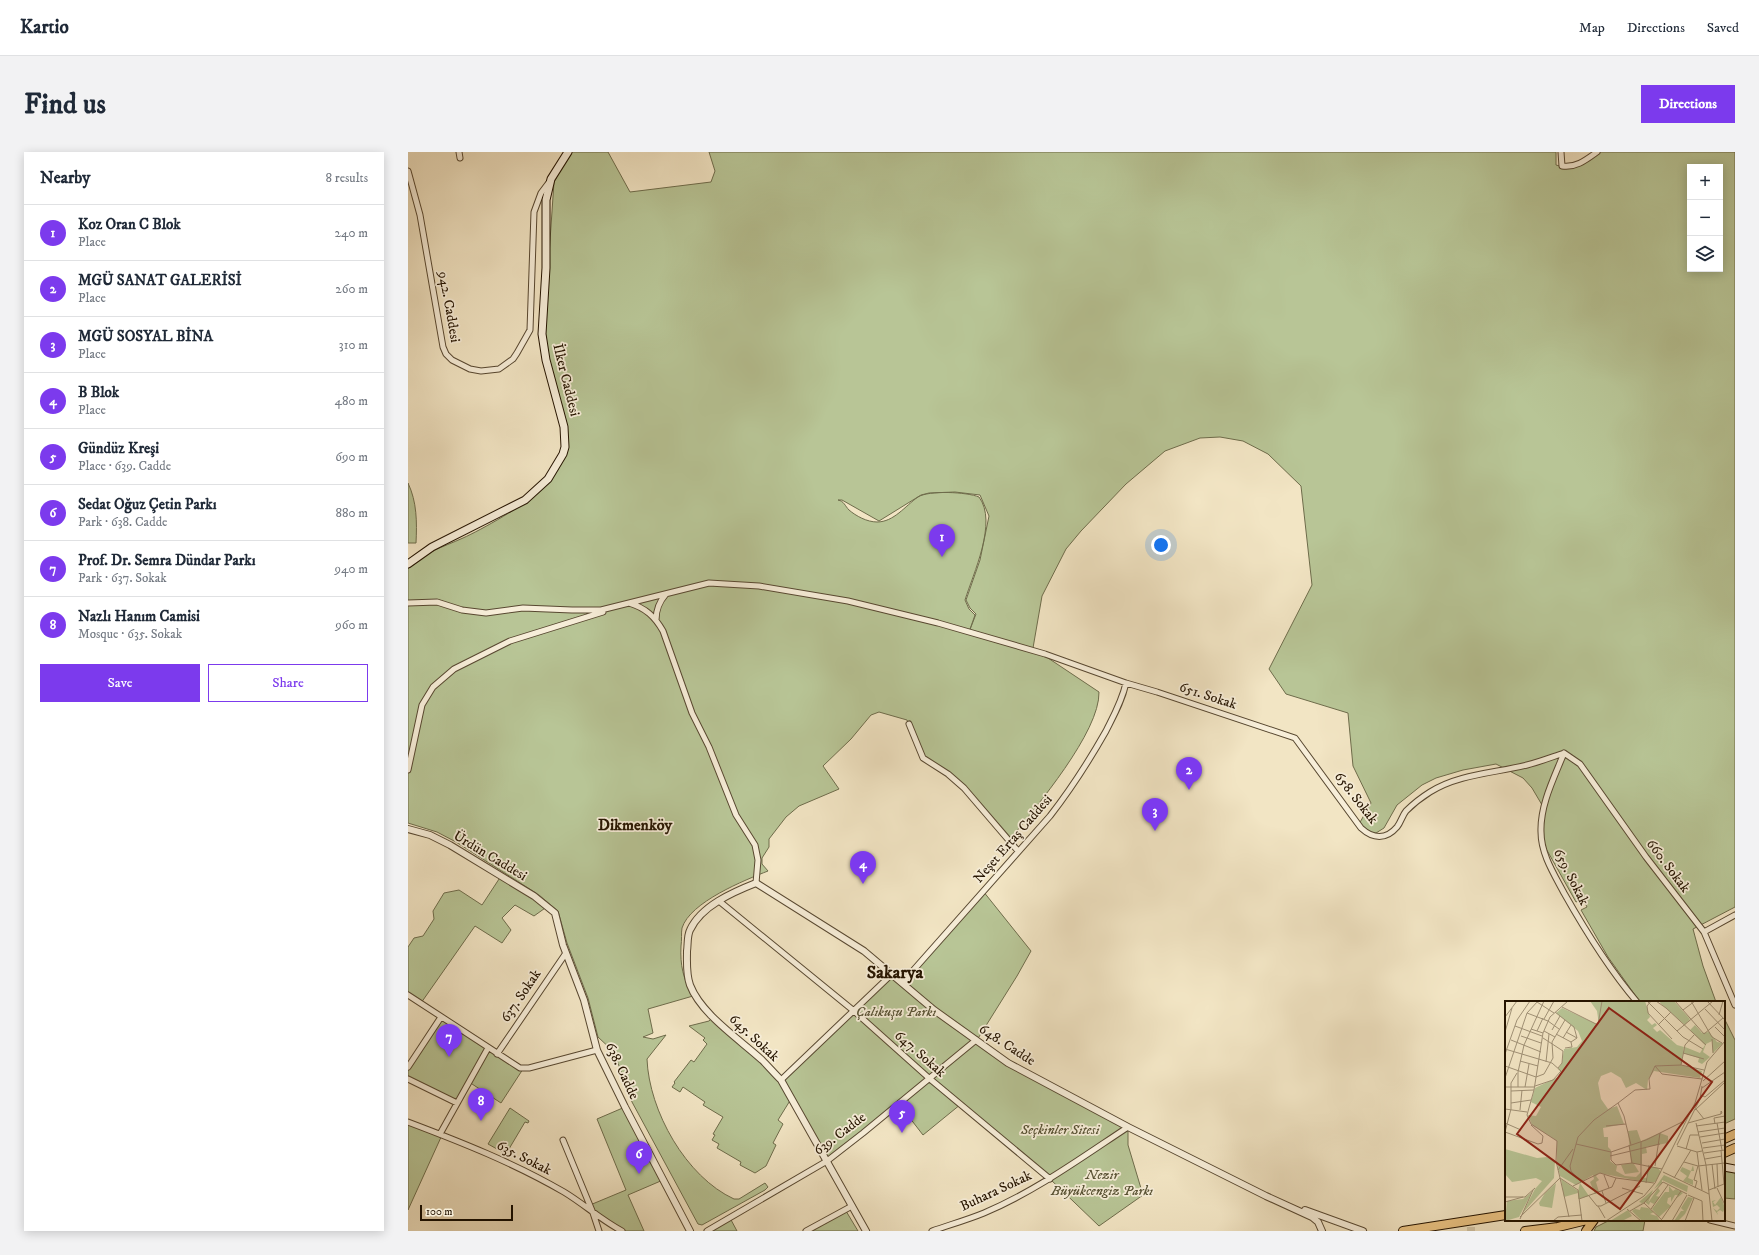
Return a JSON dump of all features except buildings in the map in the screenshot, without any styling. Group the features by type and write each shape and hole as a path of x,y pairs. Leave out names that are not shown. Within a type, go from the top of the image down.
{"main road":[{"name":"İlker Caddesi","path":"408,564 432,547 525,500 548,479 566,447 564,427 546,360 542,334 547,257 545,214 546,200 551,180 568,152"},
{"path":"1725,1139 1735,1134"},
{"path":"1725,1153 1735,1148"},
{"path":"1725,1167 1735,1169"},
{"path":"1402,1231 1505,1215"},
{"path":"1524,1231 1558,1227 1583,1221"},
{"path":"1586,1231 1593,1221"}],"street":[{"path":"459,152 460,158"},
{"path":"1561,152 1562,166 1568,167 1578,165 1597,152"},
{"name":"942. Caddesi","path":"408,171 420,215 443,347 446,354 452,360 470,369 480,371 499,369 506,364 517,353 528,336 531,314 532,220 536,203 541,193 551,180"},
{"name":"651. Sokak","path":"629,603 709,583 731,583 759,586 848,601 938,623 1045,654 1126,683 1295,738"},
{"path":"656,620 659,604 666,594"},
{"path":"408,603 437,602 462,610 486,613 523,608 601,610 629,603 645,610 656,620 663,632 692,713 709,747 736,815 755,845 758,860 756,883"},
{"path":"408,770 422,705 433,687 454,668 510,641 629,603"},
{"name":"Neşet Ertaş Caddesi","path":"902,982 1050,816 1083,771 1114,717 1123,697 1126,683"},
{"path":"909,724 915,744 923,758 948,774 964,788 1018,851"},
{"name":"658. Sokak","path":"1295,738 1361,828 1368,835 1375,837 1383,837 1387,835 1397,826 1405,812 1430,792 1443,785 1470,776 1528,765 1564,753"},
{"name":"660. Sokak","path":"1564,753 1580,764 1646,857 1704,932 1735,1005"},
{"name":"659. Sokak","path":"1564,753 1542,812 1542,848 1548,863 1582,926 1605,961 1636,1001"},
{"name":"Ürdün Caddesi","path":"408,829 430,836 450,845 534,896 555,913"},
{"name":"645. Sokak","path":"756,883 719,901 700,915 689,932 687,970 690,985 705,1007 718,1021 764,1061 781,1080 866,1231"},
{"name":"648. Cadde","path":"756,883 864,951 934,1010 1008,1063 1128,1127 1266,1196"},
{"name":"647. Sokak","path":"719,901 854,1011 930,1078 1050,1179"},
{"name":"638. Cadde","path":"555,913 566,952 584,1000 597,1050 690,1231"},
{"path":"1704,932 1735,915"},
{"name":"637. Sokak","path":"497,1054 566,952"},
{"path":"781,1080 892,974"},
{"path":"408,995 516,1066 526,1069 597,1050"},
{"path":"408,1067 441,1017"},
{"name":"639. Cadde","path":"707,1231 827,1161 863,1134 976,1040"},
{"path":"440,1134 488,1048"},
{"path":"408,1079 457,1103"},
{"name":"635. Sokak","path":"408,1122 440,1134 528,1172 564,1192 593,1213 622,1231"},
{"name":"Buhara Sokak","path":"932,1231 984,1213 1050,1179 1128,1127"},
{"path":"563,1140 599,1231"},
{"path":"1266,1196 1312,1217 1318,1222 1322,1231"},
{"path":"1266,1196 1364,1231"},
{"path":"806,1231 852,1206"},
{"path":"1714,1221 1735,1226"}],"green space":[{"path":"570,152 608,152 630,192 711,182 715,171 709,152 1556,152 1556,165 1567,168 1595,152 1735,152 1735,907 1693,929 1703,966 1716,1001 1639,1001 1608,957 1581,910 1587,907 1583,899 1576,902 1544,845 1542,840 1545,810 1532,788 1523,778 1496,764 1463,770 1436,778 1422,785 1397,805 1384,828 1376,833 1369,833 1359,824 1371,803 1353,766 1348,713 1286,694 1269,669 1312,585 1301,486 1268,454 1243,441 1220,437 1200,438 1165,451 1126,484 1066,549 1042,596 1033,648 1099,692 1097,708 1078,748 1065,768 1011,838 999,827 962,784 921,754 907,720 879,712 871,715 851,739 823,766 839,789 799,806 786,817 769,839 769,847 762,858 762,864 768,871 719,893 696,909 687,918 682,928 681,959 683,972 693,996 648,1009 653,1033 643,1037 653,1039 666,1035 647,1059 649,1079 655,1100 673,1140 686,1159 700,1175 717,1189 734,1199 739,1199 765,1183 768,1187 702,1225 698,1224 632,1102 614,1052 598,1037 588,998 567,943 558,911 539,895 456,842 437,832 408,823 408,569 428,554 481,529 514,509 539,491 565,450 544,329 554,182","holes":["951,492 980,495 989,516 980,560 966,600 970,608 976,614 969,632 975,615 969,609 965,600 982,548 986,520 984,508 979,497","930,493 918,497 899,513 883,521 877,522 869,521 849,510 842,501 838,500 842,500 879,521 921,495"]},
{"path":"408,483 416,512 416,543 408,543"},
{"path":"501,876 548,906 534,916 515,905 502,918 511,930 502,943 475,926 421,1003 408,995 408,947 414,938 423,936 434,919 433,911 444,893 459,890 482,905"},
{"path":"983,891 1031,951 977,1040 1008,1063 1128,1127 1128,1145 1143,1195 1099,1226 1050,1179 961,1104 923,1135 899,1104 827,1161 791,1099 778,1120 783,1124 773,1143 776,1145 766,1166 755,1173 740,1165 741,1162 717,1148 719,1144 712,1140 715,1135 713,1134 723,1117 703,1105 705,1102 683,1087 680,1092 672,1087 675,1083 674,1082 691,1060 694,1062 707,1044 703,1040 705,1038 689,1026 709,1021 714,1016 780,1079 892,974 902,982"},
{"path":"441,1017 523,1069 501,1103 469,1082 457,1103 408,1079 408,1067"},
{"path":"1725,1020 1735,1040 1735,1119 1725,1124"},
{"path":"625,1107 663,1180 628,1195 644,1231 622,1231 593,1213 590,1205 626,1190 597,1119"},
{"path":"510,1108 529,1121 528,1123 525,1122 506,1154 488,1144"},
{"path":"408,1122 442,1135 408,1210"},
{"path":"1725,1167 1735,1169 1735,1199 1725,1198"},
{"path":"846,1211 858,1231 809,1231"},
{"path":"730,1218 737,1231 707,1231"},
{"path":"1608,1221 1645,1221 1643,1231 1594,1231 1596,1227"}],"tunnel":[{"path":"1467,1231 1476,1231"}],"place":[{"name":"Koz Oran C Blok","path":"942,557"},
{"name":"MGÜ SANAT GALERİSİ","path":"1189,790"},
{"name":"MGÜ SOSYAL BİNA","path":"1155,831"},
{"name":"B Blok","path":"863,884"},
{"name":"Prof. Dr. Semra Dündar Parkı","path":"449,1057"},
{"name":"Nazlı Hanım Camisi","path":"481,1121"},
{"name":"Gündüz Kreşi","path":"902,1133"},
{"name":"Sedat Oğuz Çetin Parkı","path":"639,1174"}],"district":[{"name":"Dikmenköy","path":"635,825"},
{"name":"Sakarya","path":"895,973"}],"park label":[{"name":"Çalıkuşu Parkı","path":"896,1012"},
{"name":"Seçkinler Sitesi","path":"1060,1130"},
{"name":"Nezir Büyükcengiz Parkı","path":"1102,1184"}]}
